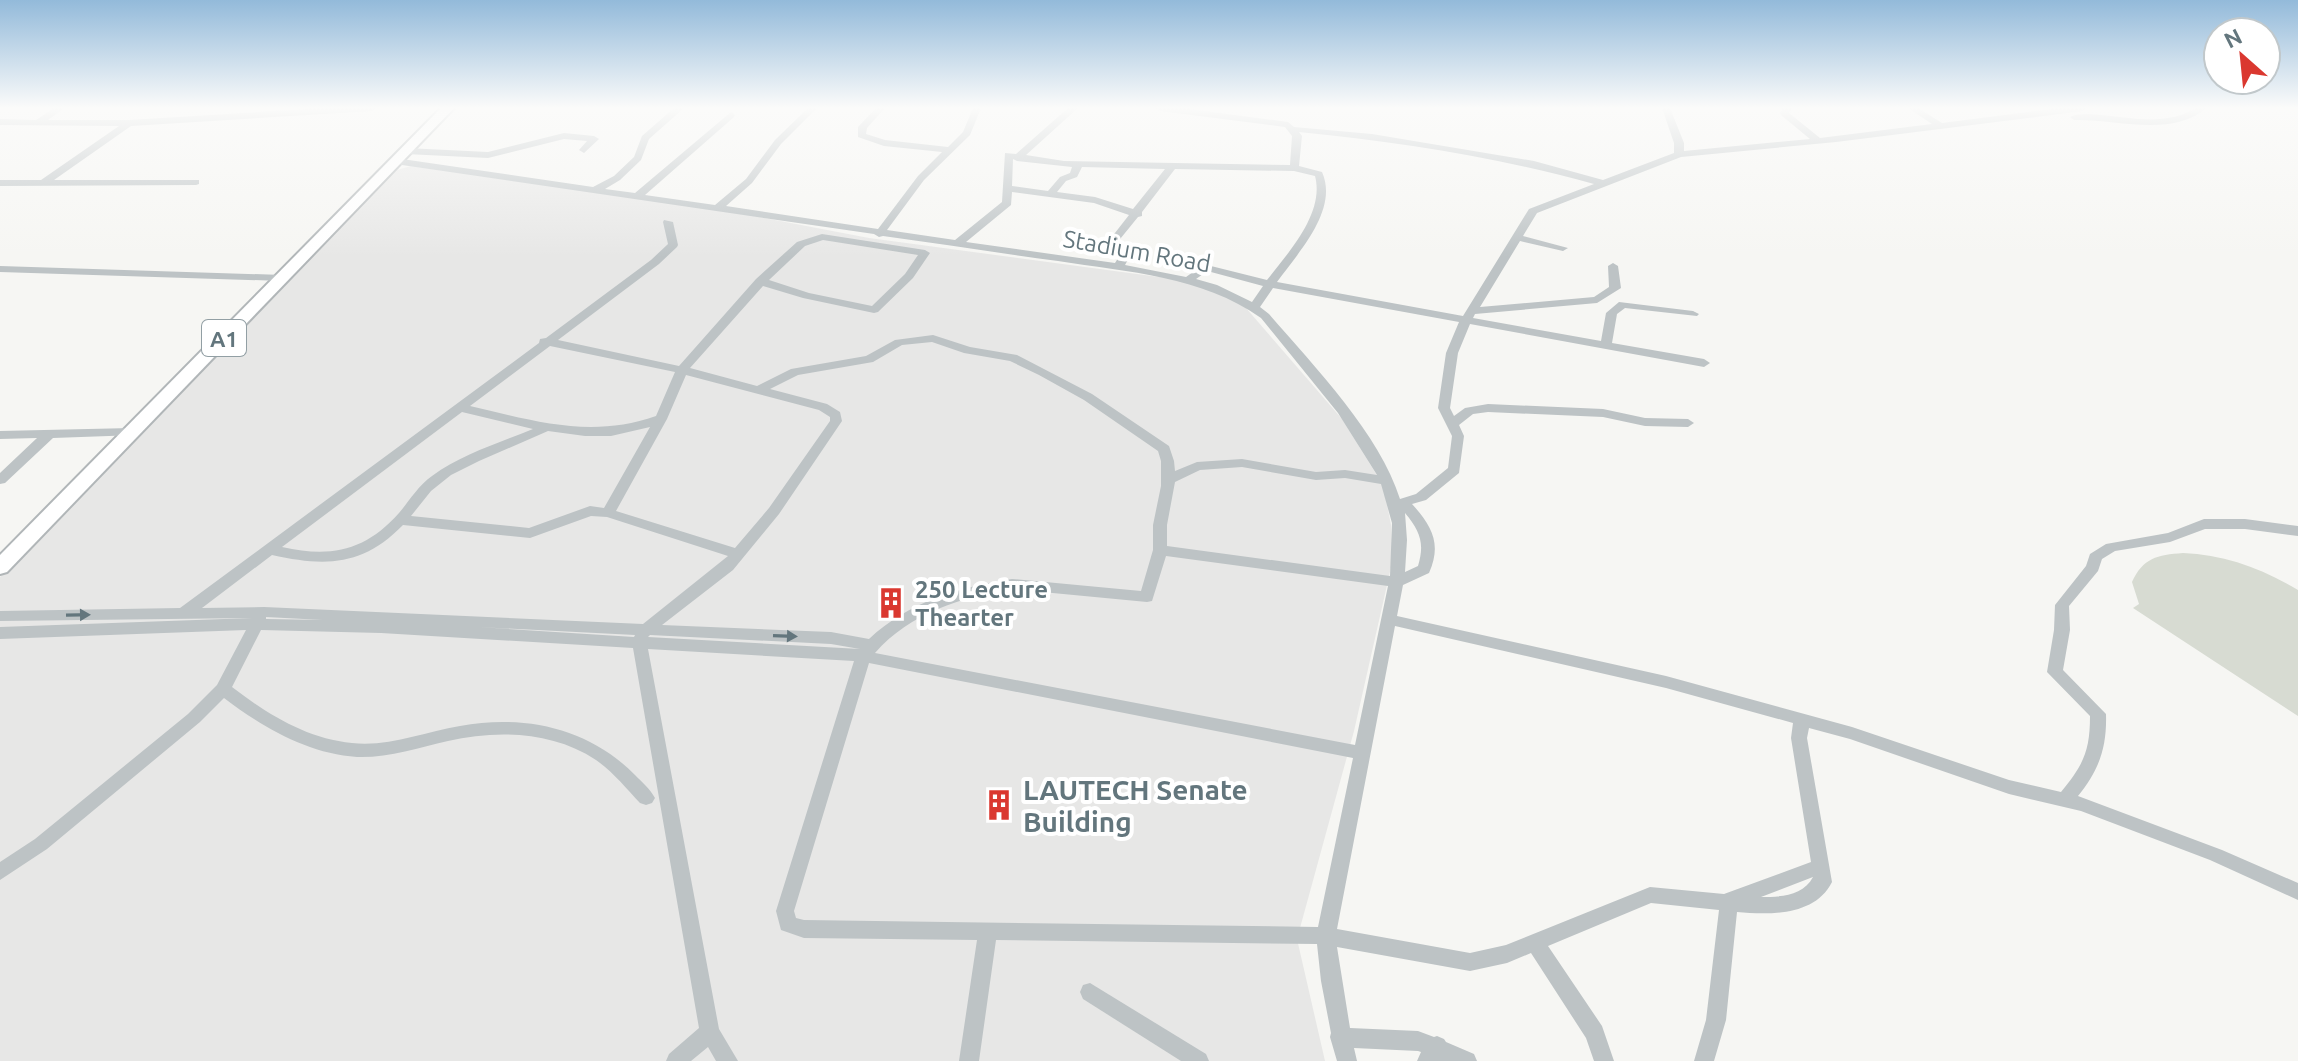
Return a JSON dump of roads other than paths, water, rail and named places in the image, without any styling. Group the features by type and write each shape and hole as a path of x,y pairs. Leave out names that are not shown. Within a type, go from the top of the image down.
{"highway":[{"name":"A1","path":"0,567 399,158"}],"street":[{"path":"44,182 79,158"},
{"name":"Stadium Road","path":"409,158 879,234 1118,267 1222,288 1254,307 1288,343 1361,438 1399,505 1400,552 1396,582 1326,936 1340,1037 1347,1061"},
{"path":"595,190 617,178 638,158"},
{"path":"638,196 682,158"},
{"path":"719,207 749,181 766,158"},
{"path":"879,234 921,178 944,158"},
{"path":"957,244 1006,205 1009,189 1007,158"},
{"path":"1017,158 1078,164 1294,168 1322,177 1317,216 1254,307"},
{"path":"1294,158 1294,168"},
{"path":"1495,158 1534,164 1599,182"},
{"path":"1160,550 1396,582 1424,569 1430,550 1428,532 1399,505 1421,497 1454,470 1458,436 1454,422 1444,408 1444,397 1452,353 1469,315 1533,211 1599,182 1669,158"},
{"path":"1050,195 1063,179 1074,175 1078,164"},
{"path":"1118,267 1126,254 1109,247 1138,214 1148,194 1173,165"},
{"path":"0,183 196,182"},
{"path":"1009,189 1095,200 1138,214"},
{"path":"168,626 662,255 673,245 668,222"},
{"path":"608,513 661,419 682,370 760,281 801,244 822,237 925,253 909,276 874,310 807,296 760,281"},
{"path":"1516,237 1563,248"},
{"path":"1469,315 1597,300 1615,288 1613,266"},
{"path":"0,269 283,278"},
{"path":"1188,280 1204,269 1211,269 1268,284 1469,315 1704,363"},
{"path":"1606,295 1623,304 1693,314"},
{"path":"1606,345 1612,313 1623,304"},
{"path":"757,391 795,372 869,359 899,342 933,338 968,350 1013,358 1088,397 1164,449 1168,457 1168,480 1158,530 1160,550 1147,597 1012,584 991,587 928,608 867,651 785,911 788,924 804,929 1326,936 1470,962 1535,943 1650,895 1674,893 1761,907 1804,901 1816,895 1823,882 1799,738 1802,719"},
{"path":"544,341 682,370 832,411 836,421 774,511 735,553 728,566 641,636"},
{"path":"458,407 547,427 623,432 661,419"},
{"path":"1454,422 1469,411 1488,408 1603,413 1655,423 1688,423"},
{"path":"269,549 313,560 332,559 367,547 400,520 434,480 547,427"},
{"path":"0,435 132,432"},
{"path":"0,480 49,434"},
{"path":"1168,480 1197,466 1242,463 1316,476 1345,474 1387,481"},
{"path":"400,520 530,533 590,511 608,513 735,553"},
{"path":"2065,799 2090,770 2100,749 2098,714 2055,672 2062,630 2062,605 2093,567 2095,557 2111,547 2170,537 2204,524 2245,524 2298,531"},
{"path":"0,616 185,612 381,627 641,636 867,651 1360,753"},
{"path":"0,633 168,626 260,618"},
{"path":"0,872 126,776 223,689 260,618"},
{"path":"1388,619 1666,682 1852,733 2009,787 2065,799 2216,855 2298,892"},
{"path":"641,636 710,1032 728,1061"},
{"path":"223,689 272,723 315,743 356,750 407,747 460,733 511,727 562,736 602,756 646,798"},
{"path":"1729,900 1820,867"},
{"path":"1704,1061 1716,1020 1729,900"},
{"path":"969,1061 988,933"},
{"path":"1535,943 1595,1033 1604,1061"},
{"path":"1090,992 1199,1061"},
{"path":"676,1061 710,1032"},
{"path":"1340,1037 1418,1041 1432,1054 1467,1061"}],"place":[{"name":"250 Lecture Thearter","path":"891,603"},
{"name":"LAUTECH Senate Building","path":"999,805"}]}
